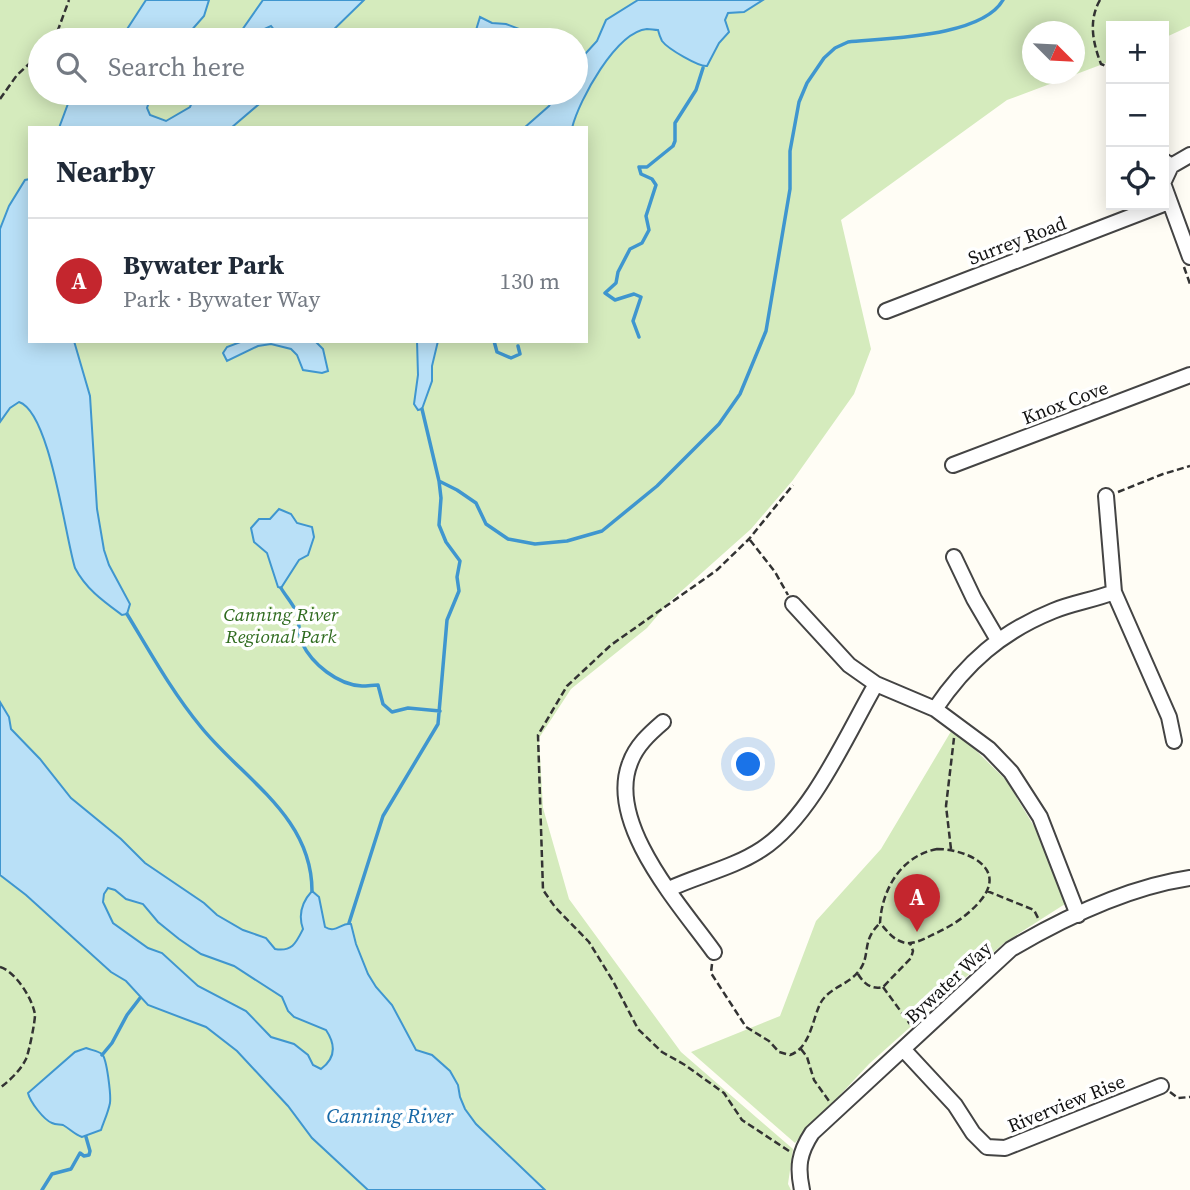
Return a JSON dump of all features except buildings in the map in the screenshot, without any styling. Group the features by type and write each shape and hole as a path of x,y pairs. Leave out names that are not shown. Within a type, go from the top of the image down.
{"street":[{"path":"1169,163 1190,155"},
{"name":"Surrey Road","path":"887,312 1147,210"},
{"path":"1168,210 1190,257"},
{"name":"Knox Cove","path":"953,465 1190,375"},
{"path":"1106,496 1114,592 1170,717 1174,741"},
{"path":"954,557 998,640"},
{"path":"935,709 968,667 998,640 1055,610 1114,592"},
{"path":"793,604 849,664 876,684 935,709 989,749 1011,772 1040,817 1078,915"},
{"path":"668,889 739,862 781,834 817,787 876,684"},
{"path":"663,722 642,741 629,765 625,796 632,827 641,847 714,952"},
{"name":"Bywater Way","path":"802,1190 799,1173 802,1148 812,1133 1011,949 1049,927 1142,889 1190,878"},
{"name":"Riverview Rise","path":"903,1049 955,1105 973,1133 987,1147 1005,1148 1161,1086"}],"path":[{"path":"59,28 69,0"},
{"path":"1100,0 1093,19 1093,43 1101,64 1106,66"},
{"path":"0,99 17,75 28,65"},
{"path":"1106,496 1190,466"},
{"path":"749,539 775,572 793,604"},
{"path":"951,849 946,806 957,725"},
{"path":"714,952 711,973 746,1027 790,1055 802,1049 821,1002 830,992 857,974 867,954 867,941 880,923 885,895 902,867 928,851 951,849 975,857 988,874 987,891 982,899 956,922 910,943 896,940 880,923"},
{"path":"987,891 1034,910 1039,920"},
{"path":"857,974 863,982 872,987 883,987 911,958 914,951 910,943"},
{"path":"0,967 6,969 25,989 35,1015 26,1058 14,1076 0,1088"},
{"path":"883,987 918,1036"},
{"path":"802,1049 814,1080 835,1111"},
{"path":"1161,1086 1178,1098 1190,1097"}],"green space":[{"name":"Canning River Regional Park","path":"0,0 1190,0 1190,26 1169,36 1169,21 1106,21 1106,63 1085,71 1085,21 1022,21 1022,84 1050,84 1007,100 841,220 871,349 854,394 793,480 751,529 668,603 647,628 571,689 539,738 543,808 569,899 681,1052 793,1149 788,1184 791,1190 0,1190"},
{"path":"953,728 1006,780 1035,828 1065,904 1004,943 869,1064 795,1143 691,1052 780,1016 816,921 881,849"}],"water":[{"path":"146,0 209,0 204,16 194,28 128,28"},
{"path":"263,0 364,0 335,28 243,28"},
{"path":"638,0 763,0 744,12 728,13 725,20 729,32 719,43 707,66 691,61 670,48 662,41 658,30 647,29 635,33 611,54 588,90 588,51 597,41 606,20"},
{"path":"480,17 492,23 517,28 477,28"},
{"path":"68,105 148,105 150,115 166,121 191,105 258,105 233,126 60,126"},
{"path":"580,105 573,126 526,126 549,106"},
{"path":"28,179 28,343 75,343 90,396 97,509 104,550 130,604 127,614 122,615 96,594 75,568 48,450 30,411 19,402 10,408 0,422 0,229 9,206"},
{"path":"238,343 317,343 323,349 328,371 322,373 303,370 297,355 291,349 271,344 258,346 227,361 223,353 227,347"},
{"path":"417,343 438,343 432,366 432,381 422,409 418,410 414,404 418,375"},
{"path":"279,509 291,514 297,523 312,527 314,537 308,555 299,560 281,588 278,587 267,553 254,542 251,528 259,519 270,519"},
{"name":"Canning River","path":"0,702 9,717 11,729 40,759 71,798 121,839 145,863 204,903 217,915 243,930 266,938 275,949 286,949 296,942 303,929 302,909 312,891 319,897 325,927 335,929 351,924 368,974 392,1005 416,1050 432,1055 450,1071 458,1085 465,1109 476,1124 545,1190 368,1190 312,1138 288,1106 237,1051 206,1027 148,1005 126,981 111,972 0,875","holes":["108,888 126,899 143,904 158,922 201,954 234,966 282,997 294,1017 326,1030 333,1046 332,1056 326,1065 321,1069 313,1065 308,1055 294,1044 271,1037 246,1011 198,986 162,953 148,948 113,923 103,902"]},
{"path":"86,1048 104,1057 110,1103 101,1130 82,1137 45,1118 34,1106 28,1093 75,1052"}],"waterway":[{"path":"439,481 476,503 486,524 508,539 535,544 567,541 602,531 657,486 719,424 740,394 766,331 790,189 790,151 799,102 807,83 824,58 835,48 848,42 909,37 976,22 992,12 1003,0"},
{"path":"639,337 633,321 641,297 634,294 615,300 605,293 616,283 618,272 630,249 642,243 649,230 646,216 656,185 652,179 641,174 639,167 647,167 673,146 675,123 696,90 703,68"},
{"path":"495,343 497,352 511,358 520,354 518,346"},
{"path":"349,923 383,816 438,724 447,620 459,591 457,577 460,561 446,542 439,525 439,481 422,409"},
{"path":"281,588 296,611 302,643 319,666 353,685 378,685 383,704 392,712 408,708 440,711"},
{"path":"127,614 190,714 288,820 301,841 309,865 312,891"},
{"path":"102,1055 140,998"},
{"path":"42,1190 52,1174 71,1169 80,1153 89,1155 86,1137"}],"place":[{"name":"Bywater Park","path":"917,932"}]}
